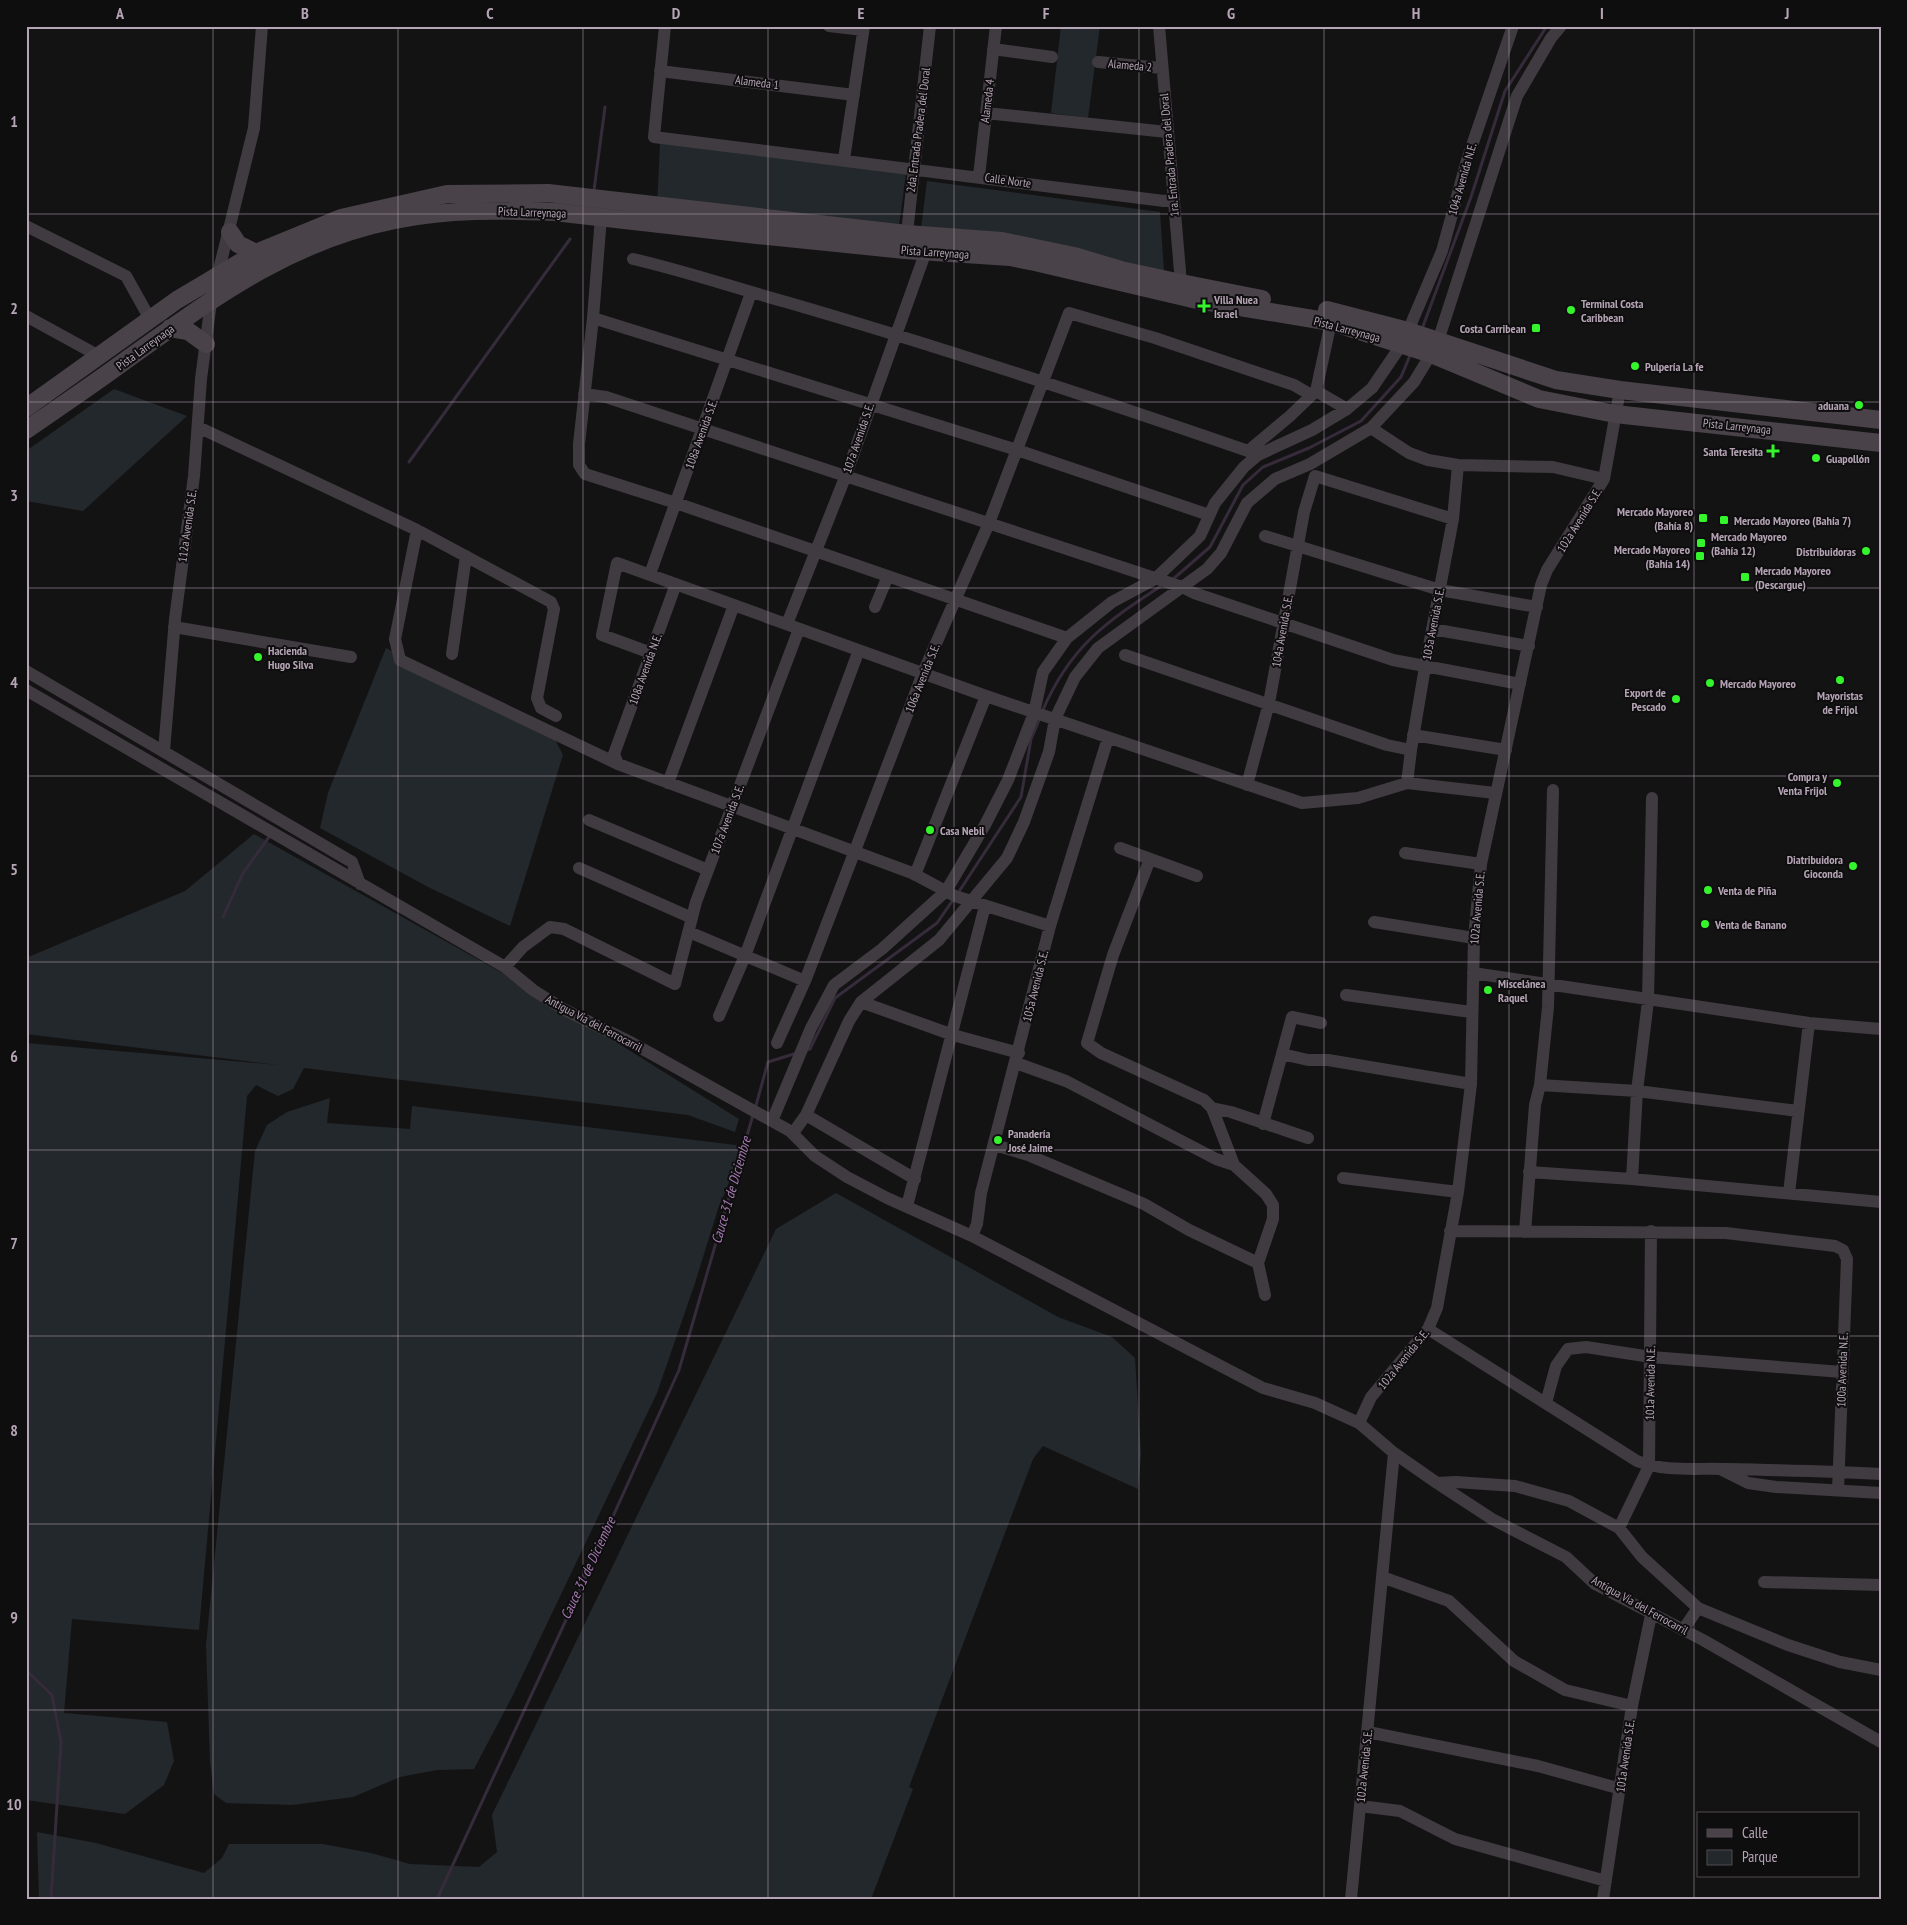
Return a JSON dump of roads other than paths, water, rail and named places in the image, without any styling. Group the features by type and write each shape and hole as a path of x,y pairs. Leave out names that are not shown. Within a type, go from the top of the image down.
{"main road":[{"name":"Pista Larreynaga","path":"26,408 150,319 217,275 256,253 311,229 370,210 447,194 494,192 579,196 906,242 926,251 1026,260 1197,300 1331,322 1406,338"},
{"name":"Pista Larreynaga","path":"26,430 236,283 289,255 337,236 395,220 451,212 503,210 554,212 601,218 906,242 1011,243 1065,254 1121,270 1181,283 1335,311 1433,347 1556,380 1620,390 1881,420"},
{"path":"230,232 238,244 256,253"},
{"path":"170,328 188,331 206,344"},
{"name":"Pista Larreynaga","path":"1433,347 1539,399 1615,414 1881,443"}],"street":[{"name":"112a Avenida S.E.","path":"164,751 174,627 194,476 211,302 230,232 254,128 262,26"},
{"name":"Calle Norte","path":"665,26 654,137 1172,200"},
{"path":"829,26 864,28 844,160"},
{"name":"2da. Entrada Pradera del Doral","path":"906,242 930,26"},
{"name":"Alameda 4","path":"979,176 996,26"},
{"name":"1ra. Entrada Pradera del Doral","path":"1159,26 1172,200 1181,283"},
{"name":"104a Avenida N.E.","path":"1244,467 1258,455 1312,430 1347,409 1372,388 1406,338 1442,251 1467,160 1513,26"},
{"path":"1506,48 1523,26"},
{"path":"783,1127 801,1052 834,985 882,949 946,891 985,825 1004,787 1036,713 1043,672 1067,638 1112,602 1207,568 1221,553 1247,502 1275,479 1310,464 1371,428 1414,382 1433,347 1517,96 1546,46 1561,26"},
{"path":"994,49 1052,57"},
{"name":"Alameda 2","path":"1098,62 1162,68"},
{"name":"Alameda 1","path":"660,71 854,95"},
{"path":"986,113 1167,132"},
{"path":"601,218 594,318 584,394 579,458 580,465 585,474 676,503 1067,638"},
{"path":"26,226 126,276 150,319"},
{"name":"107a Avenida S.E.","path":"505,967 523,947 550,928 564,929 674,984 696,902 732,807 793,627 814,550 846,475 926,251"},
{"path":"633,259 689,272 752,293 895,334 1044,381 1248,451"},
{"name":"108a Avenida S.E.","path":"650,574 752,293"},
{"name":"106a Avenida S.E.","path":"777,1043 805,981 923,673 989,523 1069,313 1155,338 1313,393"},
{"path":"26,316 99,356"},
{"path":"594,318 1017,450 1209,515"},
{"path":"783,1127 806,1115 849,1021 861,1002 939,940 1007,858 1024,822 1050,752 1053,719 1074,677 1098,648 1169,583 1200,536 1215,502 1244,467 1248,451 1290,416 1313,393 1331,322"},
{"name":"102a Avenida S.E.","path":"1359,1423 1372,1397 1428,1330 1437,1308 1458,1192 1471,1084 1474,938 1482,864 1495,793 1547,570 1604,479 1620,390"},
{"path":"1313,393 1347,409"},
{"path":"584,394 606,397 846,475 1393,660 1520,684"},
{"path":"198,427 417,530 551,602 554,609 537,698 541,708 556,716"},
{"path":"1371,428 1409,453 1428,460 1458,465 1553,467 1604,479"},
{"name":"103a Avenida S.E.","path":"1407,783 1410,750 1453,520 1458,465"},
{"name":"104a Avenida S.E.","path":"1247,785 1269,703 1304,512 1315,476 1453,520"},
{"path":"417,530 395,639 400,660 668,784 915,874 946,891 972,902 1050,926"},
{"path":"1265,536 1440,590 1537,607"},
{"path":"452,654 466,556"},
{"path":"650,653 602,635 617,563 986,696 1302,803 1358,798 1407,783 1495,793"},
{"path":"875,607 888,576"},
{"name":"108a Avenida N.E.","path":"616,759 650,653 676,584"},
{"path":"668,784 734,605"},
{"path":"174,627 351,656"},
{"path":"1432,629 1529,646"},
{"path":"719,1016 745,956 860,650"},
{"path":"1125,655 1387,745 1410,750"},
{"path":"26,671 352,862 360,884"},
{"name":"Antigua Vía del Ferrocarril","path":"26,690 505,967 533,990 565,1010 632,1043 783,1127 815,1156 847,1177 886,1198 972,1236 1263,1388 1315,1403 1359,1423 1394,1453 1492,1519 1566,1557 1596,1584 1683,1630 1881,1742"},
{"path":"915,874 986,696"},
{"path":"1413,735 1506,750"},
{"name":"105a Avenida S.E.","path":"972,1236 977,1224 981,1193 995,1145 1050,926 1108,738"},
{"path":"1525,1232 1535,1105 1540,1085 1548,1007 1547,983 1553,790"},
{"path":"1632,1179 1637,1091 1648,1001 1652,798"},
{"path":"589,820 708,870"},
{"path":"1120,848 1197,876"},
{"path":"1405,853 1482,864"},
{"path":"1150,859 1112,955 1087,1043 1101,1052 1204,1100 1212,1108 1234,1165"},
{"path":"579,868 692,918"},
{"path":"907,1206 985,906"},
{"path":"1374,922 1474,938"},
{"path":"689,932 805,981"},
{"path":"1473,973 1547,983 1648,1001 1809,1023 1881,1029"},
{"path":"1346,994 1471,1012"},
{"path":"861,1002 1017,1058 1066,1081 1216,1159 1234,1165 1266,1194 1274,1206 1273,1219 1258,1263 1264,1296"},
{"path":"1263,1124 1292,1017 1321,1023"},
{"path":"1789,1193 1809,1023"},
{"path":"1282,1054 1308,1060 1328,1060 1471,1084"},
{"path":"1540,1085 1637,1091 1798,1111"},
{"path":"1212,1108 1231,1112 1308,1138"},
{"path":"806,1115 915,1179"},
{"path":"995,1145 1028,1155 1144,1204 1189,1230 1258,1263"},
{"path":"1529,1172 1632,1179 1881,1202"},
{"path":"1343,1178 1458,1192"},
{"path":"1450,1231 1651,1231"},
{"name":"100a Avenida N.E.","path":"1651,1231 1726,1233 1835,1246 1843,1250 1847,1259 1838,1490"},
{"name":"101a Avenida N.E.","path":"1619,1528 1649,1466 1651,1231"},
{"path":"1428,1330 1637,1462 1649,1466 1677,1469 1838,1471 1881,1474"},
{"path":"1546,1404 1556,1366 1568,1349 1586,1347 1651,1357 1842,1372"},
{"name":"102a Avenida S.E.","path":"1351,1899 1394,1453"},
{"path":"1720,1469 1748,1483 1776,1487 1881,1493"},
{"path":"1438,1483 1456,1482 1515,1486 1569,1501 1619,1528 1642,1557 1698,1608 1788,1645 1840,1662 1881,1670"},
{"path":"1382,1577 1449,1601 1514,1661 1566,1690 1632,1706"},
{"path":"1764,1582 1881,1584"},
{"path":"1683,1630 1698,1608"},
{"name":"101a Avenida S.E.","path":"1603,1899 1632,1706 1652,1615"},
{"path":"1368,1732 1538,1766 1621,1789"},
{"path":"1360,1806 1400,1811 1455,1839 1606,1881"}],"waterway":[{"path":"1422,329 1471,197 1505,91 1547,26"},
{"path":"594,190 605,107"},
{"path":"409,462 570,239"},
{"path":"1172,580 1210,547 1243,485 1263,467 1309,448 1361,421 1401,377 1411,353"},
{"name":"Cauce 31 de Diciembre","path":"1042,712 1065,669 1092,638 1124,611 1164,584"},
{"name":"Cauce 31 de Diciembre","path":"958,893 1021,797 1031,739 1040,718"},
{"path":"223,917 243,873 269,837"},
{"name":"Cauce 31 de Diciembre","path":"805,1050 810,1049 835,998 937,923 953,900"},
{"name":"Cauce 31 de Diciembre","path":"755,1109 768,1062 797,1053"},
{"name":"Cauce 31 de Diciembre","path":"437,1899 679,1370 753,1115"},
{"path":"26,1670 52,1695 61,1742 51,1899"}],"place":[{"name":"Villa Nuea Israel","path":"1204,306"},
{"name":"Terminal Costa Caribbean","path":"1571,310"},
{"name":"Costa Carribean","path":"1536,328"},
{"name":"Pulpería La fe","path":"1635,366"},
{"name":"aduana","path":"1859,405"},
{"name":"Santa Teresita","path":"1773,451"},
{"name":"Guapollón","path":"1816,458"},
{"name":"Mercado Mayoreo (Bahía 8)","path":"1703,518"},
{"name":"Mercado Mayoreo (Bahía 7)","path":"1724,520"},
{"name":"Mercado Mayoreo (Bahía 12)","path":"1701,543"},
{"name":"Distribuidoras","path":"1866,551"},
{"name":"Mercado Mayoreo (Bahía 14)","path":"1700,556"},
{"name":"Mercado Mayoreo (Descargue)","path":"1745,577"},
{"name":"Hacienda Hugo Silva","path":"258,657"},
{"name":"Mayoristas de Frijol","path":"1840,680"},
{"name":"Mercado Mayoreo","path":"1710,683"},
{"name":"Export de Pescado","path":"1676,699"},
{"name":"Compra y Venta Frijol","path":"1837,783"},
{"name":"Casa Nebil","path":"930,830"},
{"name":"Diatribuidora Gioconda","path":"1853,866"},
{"name":"Venta de Piña","path":"1708,890"},
{"name":"Venta de Banano","path":"1705,924"},
{"name":"Miscelánea Raquel","path":"1488,990"},
{"name":"Panadería José Jaime","path":"998,1140"}]}
